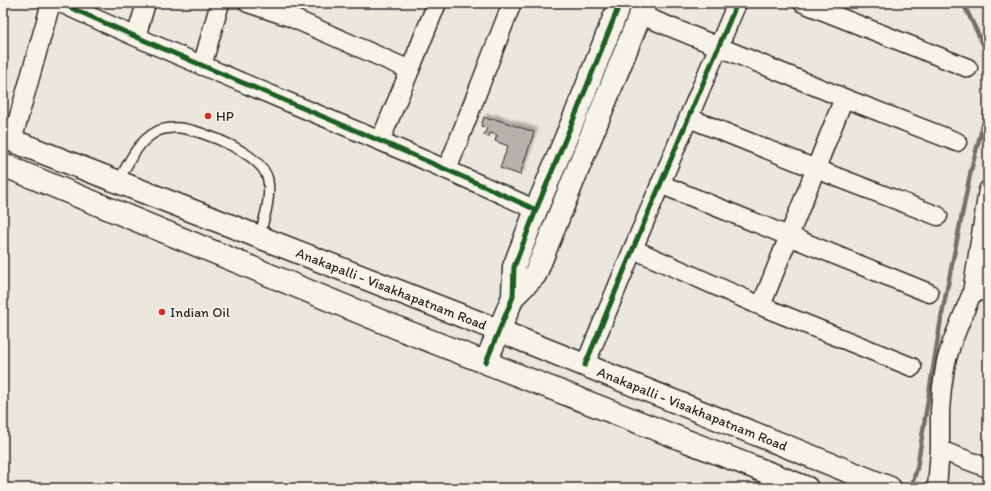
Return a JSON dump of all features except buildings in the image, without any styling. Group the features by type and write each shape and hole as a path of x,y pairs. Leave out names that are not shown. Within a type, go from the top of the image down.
{"main road":[{"path":"486,362 513,297 514,267 620,3"},
{"path":"513,297 535,275 643,9"},
{"name":"Anakapalli - Visakhapatnam Road","path":"7,139 499,331 890,488"},
{"path":"3,165 405,330 807,488"}],"street":[{"path":"7,139 51,3"},
{"path":"61,3 202,66 469,179 536,210"},
{"path":"136,37 146,3"},
{"path":"202,66 220,3"},
{"path":"248,3 292,10 410,70"},
{"path":"380,141 437,3"},
{"path":"447,170 512,3"},
{"path":"585,365 737,3"},
{"path":"803,3 968,68"},
{"path":"643,9 719,47 844,98 958,142"},
{"path":"761,306 844,98"},
{"path":"689,118 938,216"},
{"path":"660,184 928,294"},
{"path":"938,488 940,411 946,362 952,342 980,292 988,190"},
{"path":"633,249 761,306 912,367"},
{"path":"940,450 988,468"}],"lane":[{"path":"118,182 136,150 147,138 157,131 178,128 199,132 220,139 259,163 268,179 269,200 259,237"}],"waterway":[{"path":"963,3 985,48 988,61"},
{"path":"911,488 917,468 941,319 971,170 988,106"}],"cycle path":[{"path":"61,3 180,56 418,157 536,210"},
{"path":"486,362 513,297 514,267 620,3"},
{"path":"585,365 737,3"}],"place":[{"name":"HP","path":"208,116"},
{"name":"Indian Oil","path":"162,312"}]}
